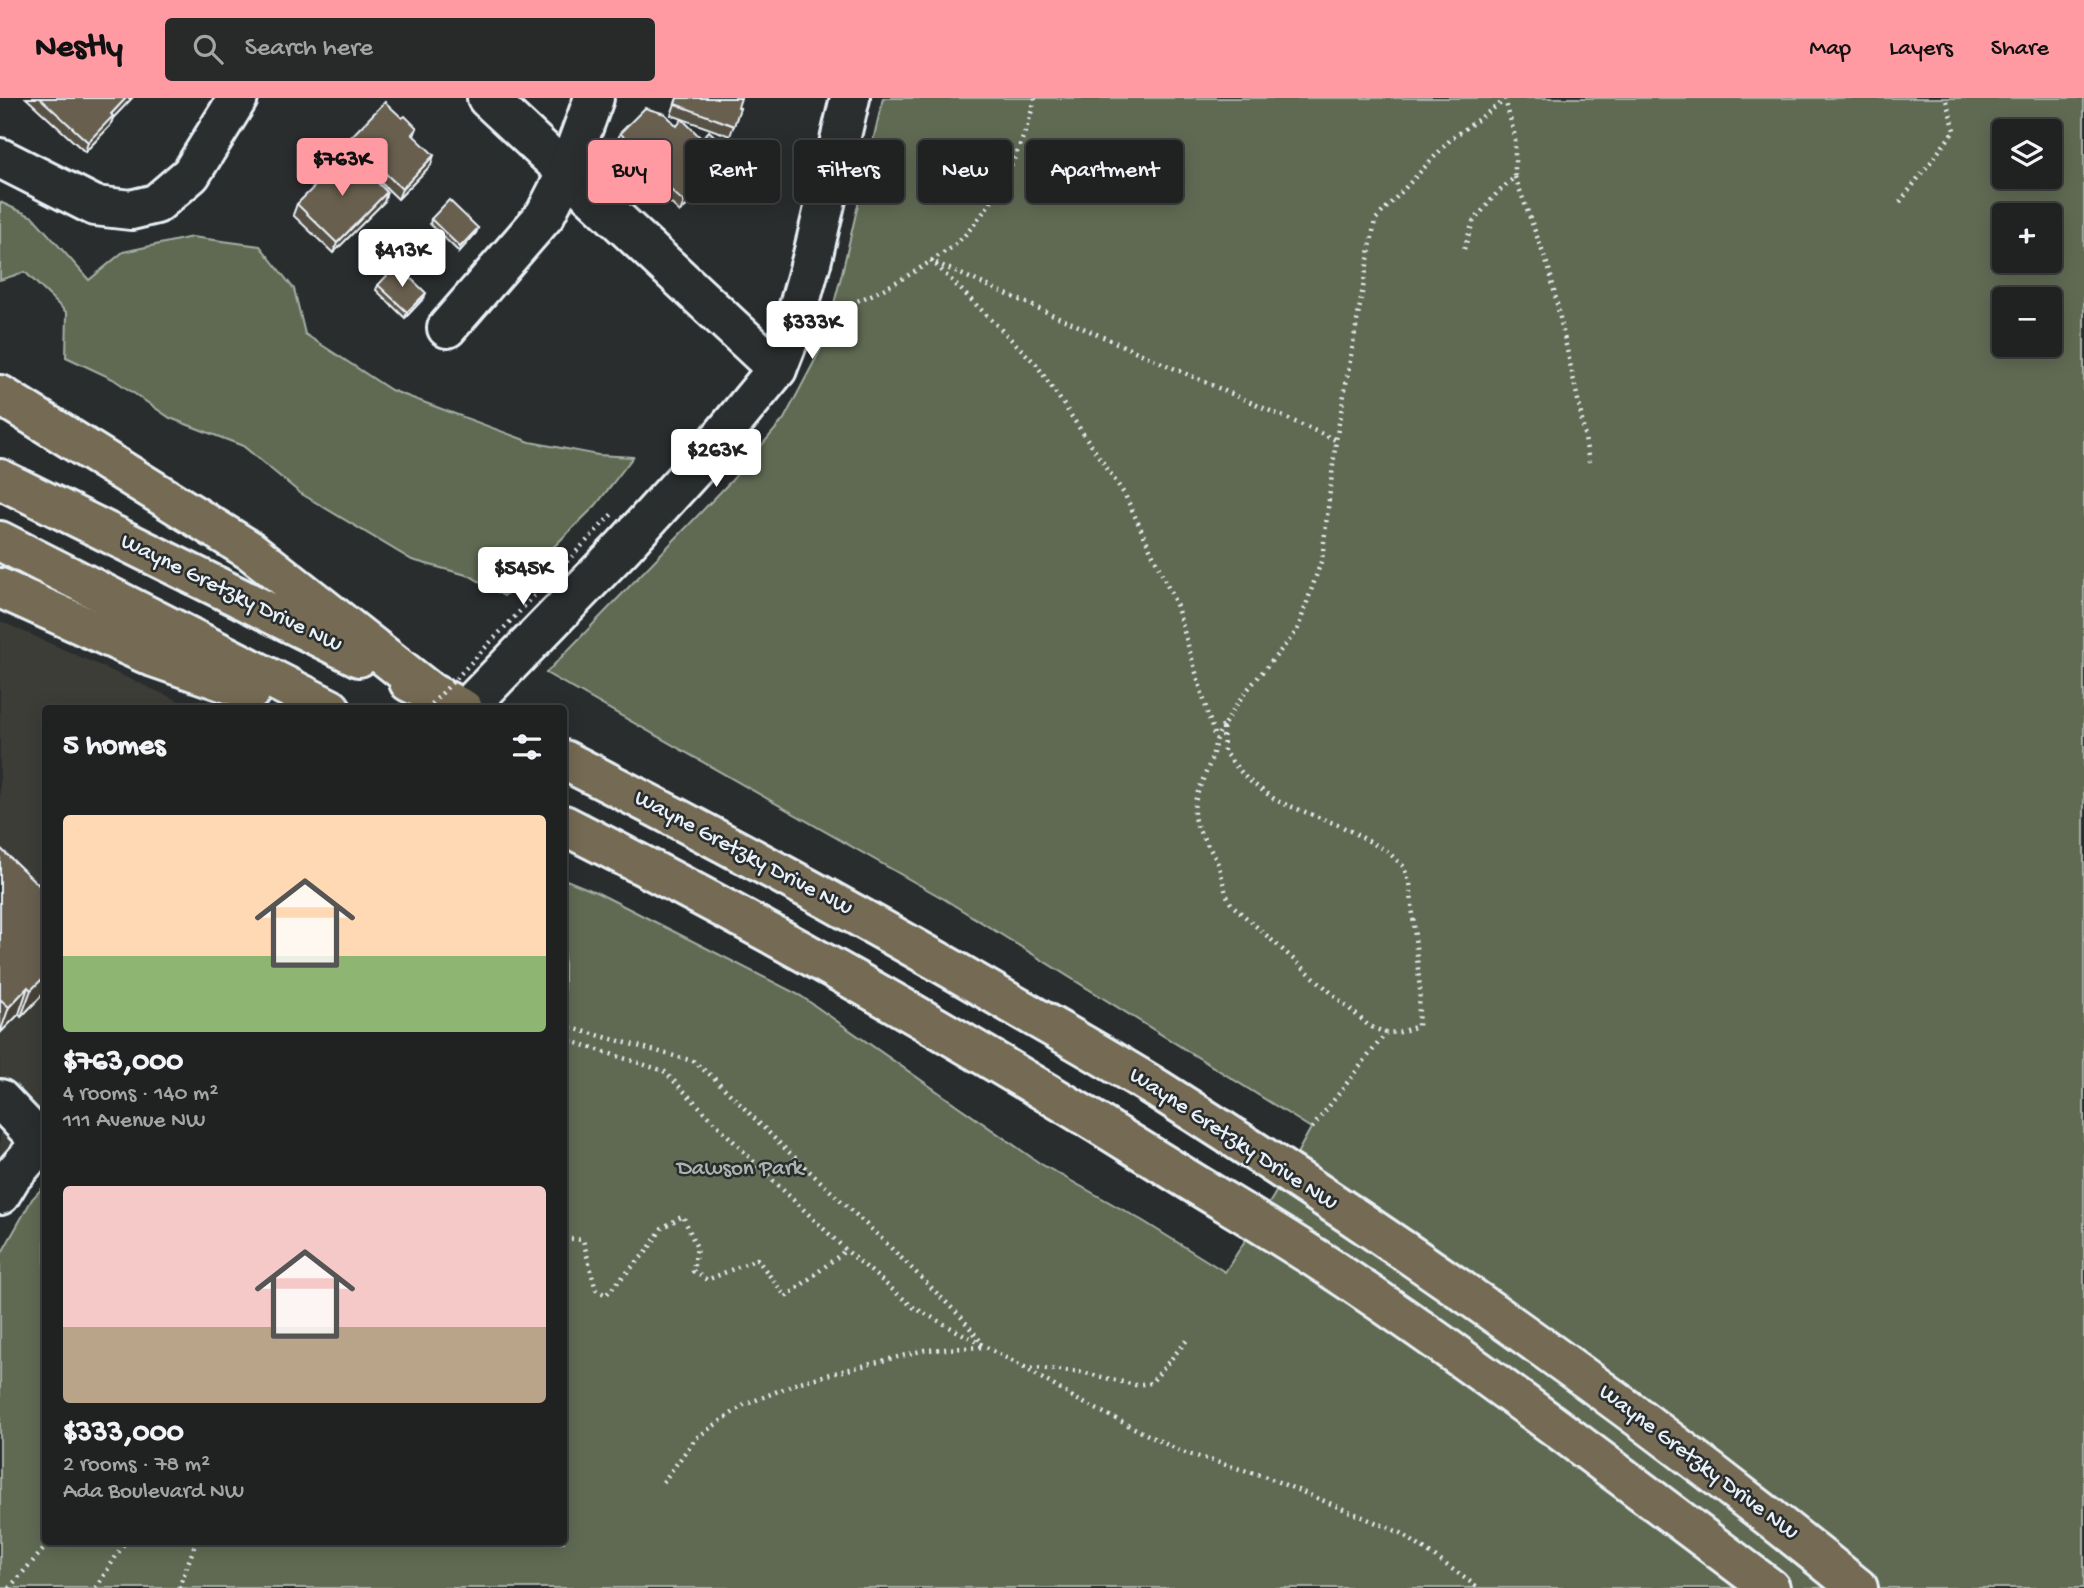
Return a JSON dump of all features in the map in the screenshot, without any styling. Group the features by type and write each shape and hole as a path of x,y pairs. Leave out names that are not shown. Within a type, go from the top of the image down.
{"main road":[{"path":"0,395 251,551 447,705"},
{"name":"Wayne Gretzky Drive NW","path":"0,479 447,705"},
{"path":"0,541 323,705"},
{"path":"0,589 153,657 291,705"},
{"name":"Wayne Gretzky Drive NW","path":"567,762 824,896 1156,1088 1367,1226 1586,1377 1701,1463 1858,1588"},
{"path":"567,827 922,1016 1073,1106 1335,1271 1557,1428 1770,1588"}],"street":[{"path":"0,159 95,206 131,209 156,204 191,174 238,98"},
{"path":"486,98 777,369"},
{"path":"447,328 545,215 567,173 594,98"},
{"path":"447,705 619,529 703,460 777,369 792,331 812,259 850,98"},
{"path":"0,1099 42,1138"},
{"path":"0,1195 11,1177 42,1140"}],"path":[{"path":"828,311 862,300 958,243 983,214 1028,126 1035,98"},
{"path":"1900,202 1955,130 1945,98"},
{"path":"1223,726 1224,752 1247,779 1278,801 1341,827 1387,851 1403,866 1410,883 1419,976 1418,1026 1386,1033 1370,1026 1232,905 1226,896 1225,884 1215,857 1193,817 1197,794 1212,755 1215,738 1243,695 1297,631 1322,559 1336,440 1375,220 1451,138 1505,99 1515,137 1516,177 1553,284 1589,462"},
{"path":"1464,249 1473,222 1497,193 1516,177"},
{"path":"931,260 1336,440"},
{"path":"931,260 1036,363 1125,495 1175,604 1215,738"},
{"path":"447,705 619,529"},
{"path":"567,1027 693,1061 883,1240 962,1318 985,1347"},
{"path":"1312,1128 1386,1033"},
{"path":"567,1040 664,1071 846,1250 913,1307 1076,1399 1182,1452 1264,1476 1401,1533 1479,1588"},
{"path":"567,1238 583,1240 596,1290 606,1295 647,1251 662,1228 683,1216 697,1248 693,1272 707,1280 757,1259 786,1297 846,1250"},
{"path":"1023,1367 1081,1372 1135,1385 1151,1383 1187,1340"},
{"path":"663,1482 696,1438 744,1405 800,1382 925,1350 985,1347"},
{"path":"9,1588 47,1545"},
{"path":"96,1588 123,1545"},
{"path":"179,1588 195,1545"}],"shaded area":[{"path":"0,621 188,705 42,705 42,1141 0,1195"}],"green space":[{"name":"Dawson Park","path":"883,98 2084,98 2084,1588 0,1588 0,1256 32,1199 42,1188 42,1545 567,1545 567,880 598,893 801,996 1041,1164 1143,1221 1225,1272 1273,1197 1311,1128 944,899 546,673 732,480 784,419 823,345 858,203 904,203 904,140 873,140"},
{"path":"0,202 33,217 89,280 123,252 192,237 260,246 294,289 305,334 391,390 530,442 598,455 633,457 596,505 504,596 470,576 412,560 300,493 243,446 170,418 113,379 66,357 67,313 25,272 0,280"}],"building":[{"path":"40,98 126,98 88,142"},
{"path":"677,98 741,98 734,126 675,104"},
{"path":"385,102 417,128 412,134 434,155 402,189 349,139"},
{"path":"645,108 665,114 677,126 682,119 702,139 709,131 719,140 685,140 684,202 671,190 671,140 627,140 620,133"},
{"path":"348,153 387,192 337,243 297,204"},
{"path":"449,200 478,228 460,247 431,219"},
{"path":"397,265 426,293 407,312 378,285"},
{"path":"0,848 42,888 42,979 31,990 28,987 9,1007 0,999"}]}
